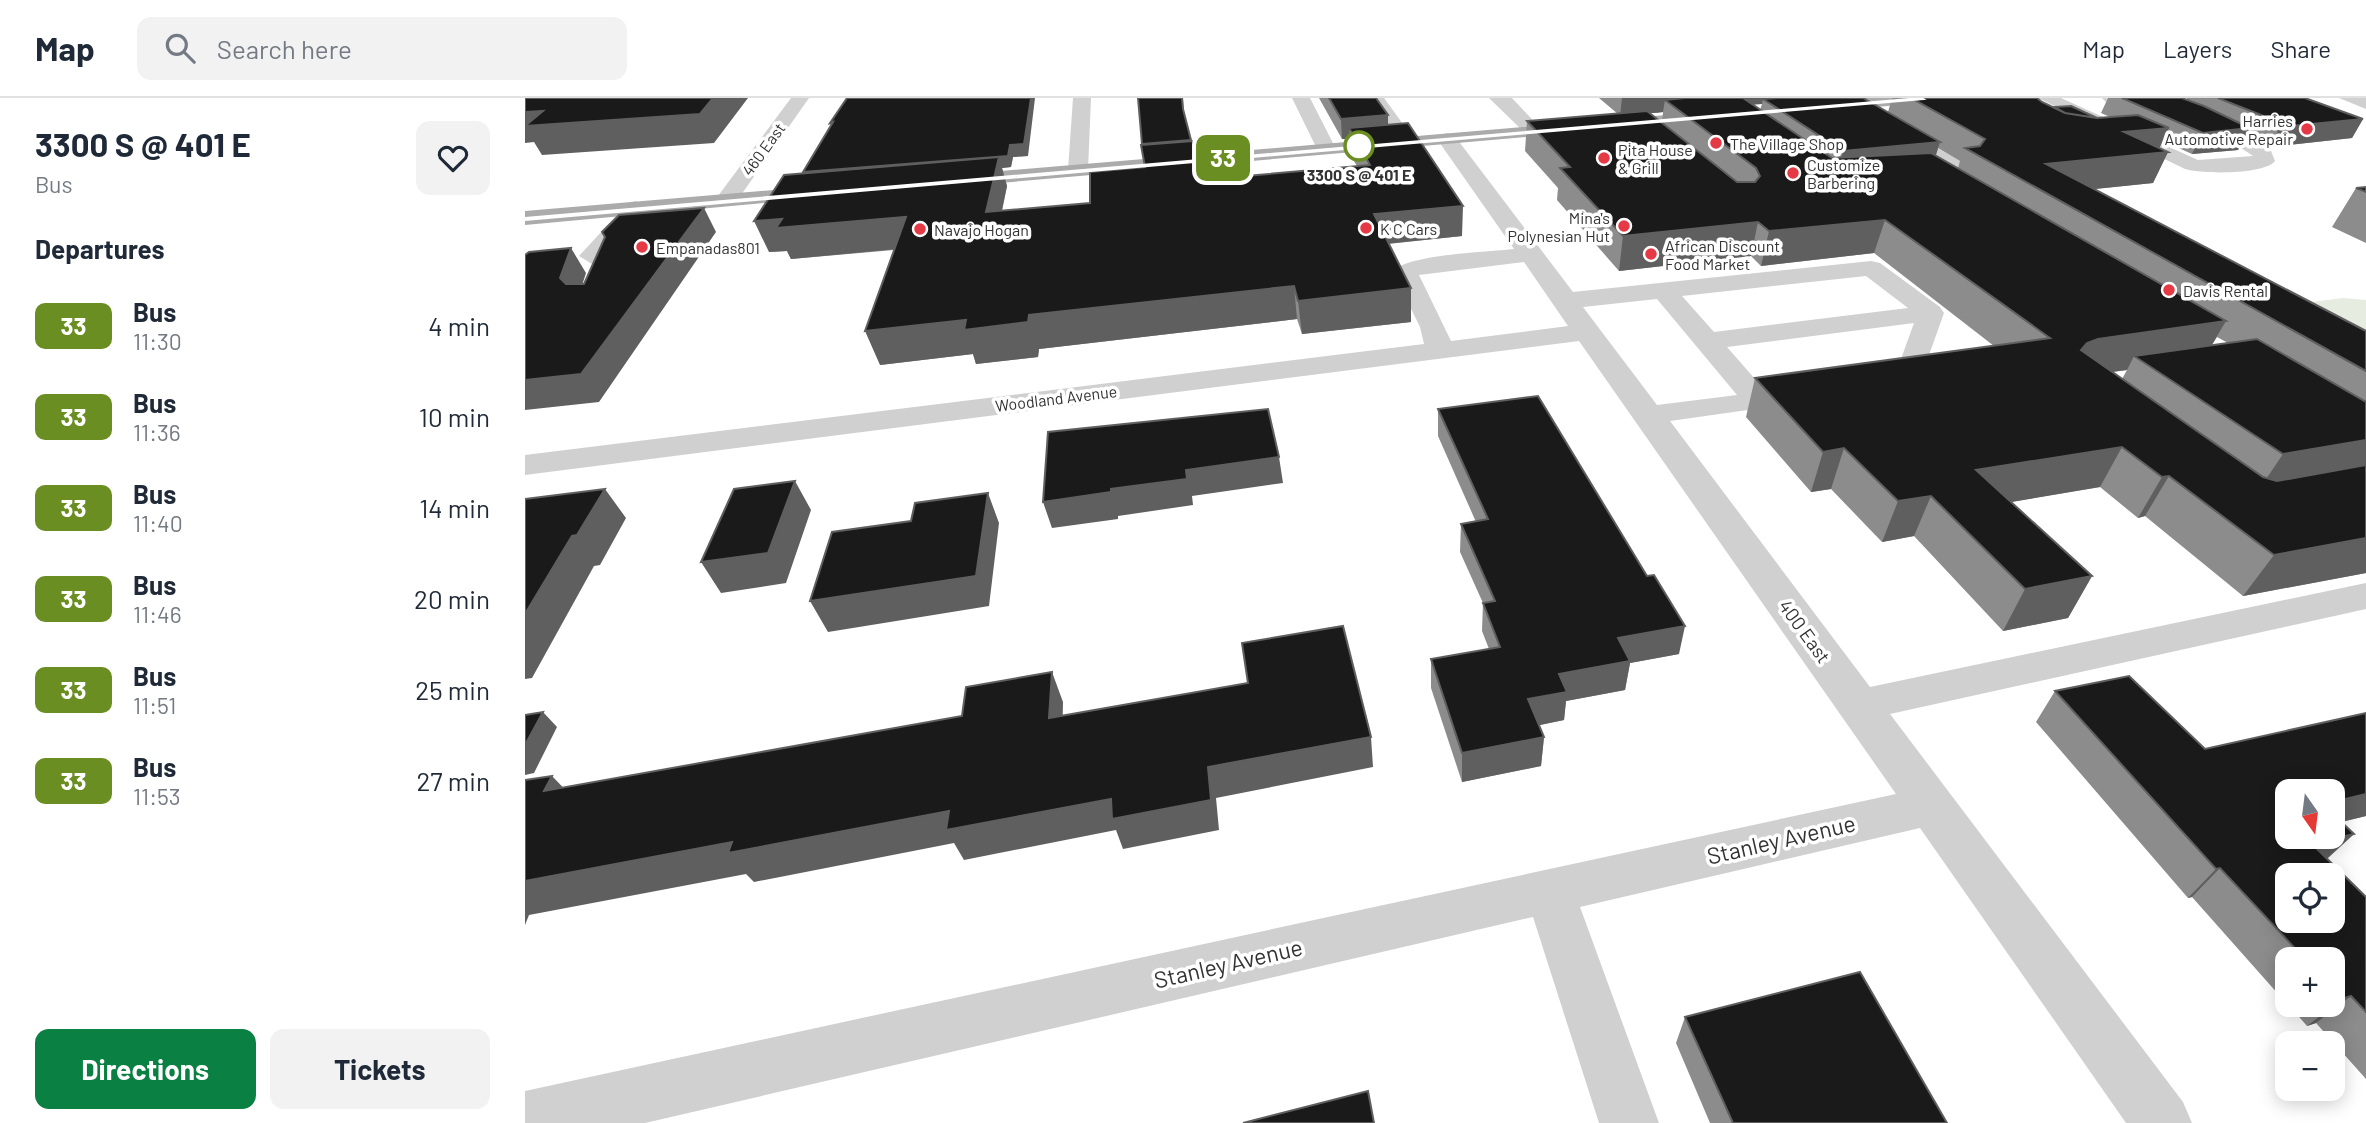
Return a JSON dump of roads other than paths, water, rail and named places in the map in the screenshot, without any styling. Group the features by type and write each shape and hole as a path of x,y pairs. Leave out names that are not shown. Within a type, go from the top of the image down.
{"main road":[{"path":"1799,108 1922,98"},
{"path":"929,183 1734,114"},
{"path":"525,218 848,190"}],"street":[{"name":"460 East","path":"726,200 800,98"},
{"path":"1078,170 1082,98"},
{"path":"1301,98 1327,149"},
{"path":"1375,98 1406,142"},
{"path":"2046,103 2206,168 2265,161 2264,155 2243,140 2184,115 2159,105 2131,107 2111,98"},
{"path":"2348,98 2366,104"},
{"path":"1506,99 1534,131"},
{"path":"1851,104 1962,170 1919,174 1953,191"},
{"path":"1637,122 1664,145"},
{"path":"2086,140 2126,136"},
{"name":"400 East","path":"1447,139 2162,1123"},
{"path":"591,302 605,261 579,257 636,208"},
{"path":"1440,351 1433,327 1405,272 1418,267 1531,254"},
{"path":"1565,301 1871,268 1931,313"},
{"path":"1648,415 1772,399 1707,341 1664,291"},
{"path":"1707,341 1931,313"},
{"path":"1854,386 1909,377 1931,313"},
{"name":"Woodland Avenue","path":"525,464 1587,332"},
{"path":"1859,705 2366,596"},
{"name":"Stanley Avenue","path":"525,1121 1931,806"},
{"path":"1549,891 1629,1123"}],"place":[{"name":"Harries Automotive Repair","path":"2307,129"},
{"name":"The Village Shop","path":"1716,143"},
{"name":"3300 S @ 401 E","path":"1359,146"},
{"name":"Pita House & Grill","path":"1604,158"},
{"name":"Customize Barbering","path":"1793,173"},
{"name":"Mina's Polynesian Hut","path":"1624,226"},
{"name":"K C Cars","path":"1366,228"},
{"name":"Navajo Hogan","path":"920,229"},
{"name":"Empanadas801","path":"642,247"},
{"name":"African Discount Food Market","path":"1651,254"},
{"name":"Davis Rental","path":"2169,290"}]}
